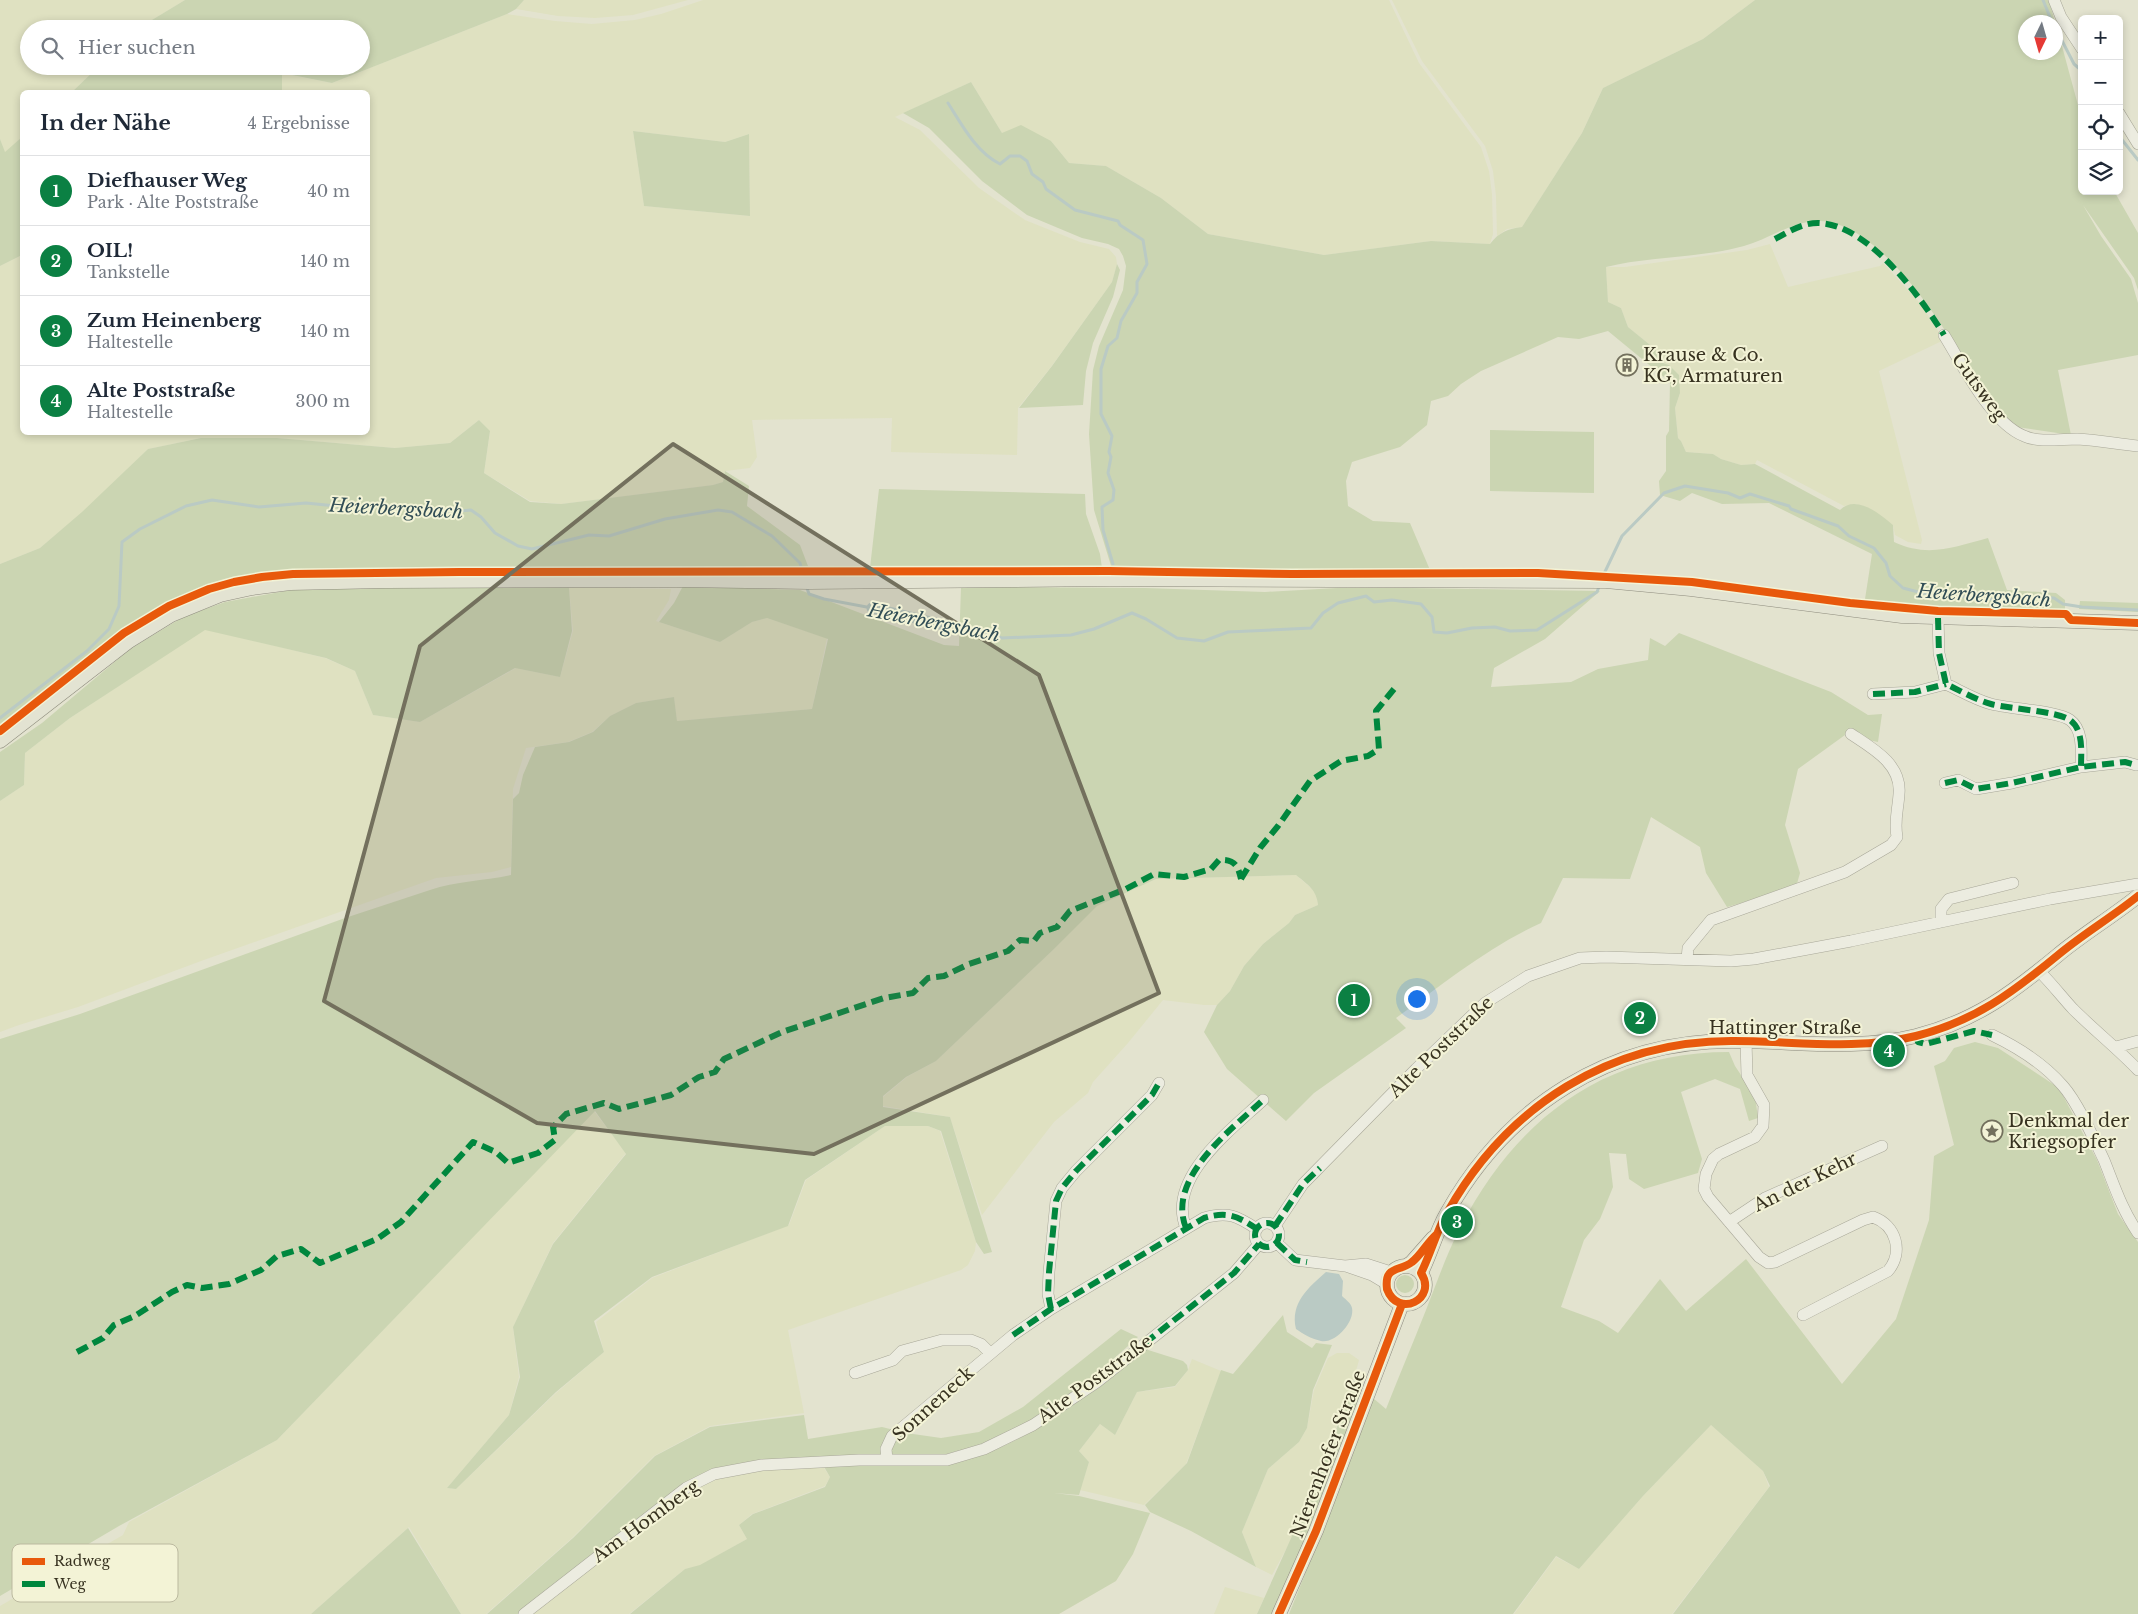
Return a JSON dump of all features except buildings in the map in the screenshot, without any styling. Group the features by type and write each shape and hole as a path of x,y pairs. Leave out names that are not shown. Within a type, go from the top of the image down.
{"main road":[{"path":"0,741 142,632 171,615 203,600 252,588 290,583 457,580 809,582 1099,579 1599,581 1691,589 1882,614 1938,618 2138,623"},
{"name":"Hattinger Straße","path":"1406,1266 1411,1263 1436,1235 1464,1185 1494,1145 1519,1121 1562,1089 1610,1064 1652,1050 1690,1043 1746,1041 1841,1045 1881,1042 1915,1036 1952,1024 1991,1006 2040,972 2058,955 2138,896"},
{"name":"Hattinger Straße","path":"1421,1273 1436,1235"},
{"path":"1414,1267 1421,1273 1425,1283 1423,1294 1414,1302 1402,1304 1391,1297 1389,1278 1397,1268 1414,1267"},
{"name":"Nierenhofer Straße","path":"1279,1614 1316,1531 1402,1304"}],"street":[{"path":"2054,0 2061,17 2078,43"},
{"path":"2123,120 2138,144"},
{"name":"Gutsweg","path":"1944,335 1972,382 1990,406 2002,421 2020,434 2031,438 2079,439 2138,446"},
{"path":"1938,618 1939,653 1946,684"},
{"path":"1873,694 1915,692 1946,684 1990,704 2070,720 2078,730 2080,738 2081,767"},
{"path":"1687,959 1688,948 1711,920 1845,872 1891,845 1897,837 1895,818 1899,789 1896,777 1889,763 1880,753 1851,734"},
{"path":"1945,783 1958,780 1976,789 2012,783 2081,767 2125,762 2136,765"},
{"path":"1941,922 1941,909 1949,899 2013,882"},
{"name":"Alte Poststraße","path":"1275,1226 1303,1184 1416,1069 1495,995 1528,976 1580,958 1606,957 1731,961 1754,959 2050,899 2138,884"},
{"path":"2040,972 2054,985 2074,1009 2138,1070"},
{"path":"1992,1035 2008,1043 2028,1057 2064,1086 2103,1159 2123,1210 2138,1232"},
{"path":"1746,1041 1746,1075 1764,1105 1763,1126 1755,1137 1713,1159 1708,1166 1704,1182 1708,1197 1764,1262 1771,1263 1873,1217 1889,1226 1894,1236 1895,1253 1892,1266 1888,1271 1803,1315"},
{"path":"2116,1047 2138,1041"},
{"path":"1051,1310 1048,1294 1049,1272 1056,1201 1062,1188 1076,1171 1152,1095 1159,1083"},
{"path":"1186,1228 1183,1216 1184,1198 1188,1180 1195,1168 1209,1151 1263,1100"},
{"name":"An der Kehr","path":"1729,1222 1764,1198 1882,1146"},
{"name":"Sonneneck","path":"887,1460 886,1449 892,1436 990,1353 1051,1310 1204,1218 1228,1214 1243,1220 1257,1229"},
{"path":"1263,1224 1275,1226 1279,1232 1277,1243 1266,1248 1259,1244 1256,1239 1257,1229 1263,1224"},
{"path":"1277,1243 1295,1260 1345,1266 1366,1264 1389,1278"},
{"name":"Alte Poststraße","path":"814,1461 947,1460 984,1449 1033,1425 1097,1382 1234,1273 1259,1244"},
{"name":"Sonneneck","path":"855,1373 893,1360 902,1351 942,1340 971,1340 981,1344 990,1353"},
{"name":"Am Homberg","path":"524,1614 686,1488 714,1474 762,1465 814,1461"}],"highlighted area":[{"path":"673,444 1039,675 1159,993 814,1154 537,1123 324,1001 420,646"}],"green space":[{"path":"0,0 185,0 152,20 20,20 20,75 90,75 74,90 20,90 20,139 5,153 0,139"},
{"path":"185,0 524,0 516,9 507,14 370,68 370,20 152,20"},
{"path":"524,0 688,0 633,15 595,18 558,16 516,9"},
{"path":"703,0 1389,0 1419,63 1481,147 1489,171 1492,194 1493,234 1490,244 1431,241 1324,255 1208,234 1161,198 1106,166 1069,163 1051,141 1002,133 971,82 895,117 920,130 979,188 1025,220 1080,242 1109,249 1116,257 1117,264 1112,282 1051,367 1018,408 1017,455 891,452 892,418 752,420 757,457 750,468 725,471 723,482 713,485 561,504 530,501 484,473 490,432 479,420 450,443 396,448 276,438 201,438 148,449 83,512 40,548 0,564 0,266 20,256 20,435 370,435 370,90 282,90 281,75 291,75 332,83 352,75 370,75 370,68 507,14 592,24 635,20 661,14","holes":["633,131 725,142 749,134 750,216 644,206"]},
{"path":"1392,0 1755,0 1703,39 1603,88 1582,133 1522,227 1507,229 1497,236 1493,171 1485,146 1422,61"},
{"path":"1755,0 2049,0 2053,15 2018,15 2018,60 2063,60 2063,50 2078,105 2078,195 2116,195 2138,233 2138,290 2134,278 2083,205 2101,236 2131,279 2138,303 2138,355 2058,370 2071,435 2017,427 2014,429 1979,388 1948,335 1916,290 1887,258 1871,244 1854,232 1837,224 1820,221 1801,223 1753,243 1728,250 1623,263 1606,267 1608,302 1621,308 1628,327 1655,349 1660,362 1669,365 1679,375 1680,393 1675,408 1678,438 1686,452 1713,454 1721,459 1741,465 1755,464 1840,510 1853,504 1868,507 1893,525 1894,542 1906,547 1930,550 1941,549 1988,538 2007,590 2056,593 2065,600 2065,610 1936,606 1865,599 1872,554 1769,503 1722,504 1692,493 1680,501 1660,495 1659,481 1666,471 1666,436 1669,431 1670,382 1608,331 1579,339 1558,337 1481,371 1461,384 1448,396 1431,401 1427,425 1400,447 1352,462 1346,481 1348,506 1373,521 1410,523 1430,570 1112,569 1094,510 1089,434 1093,370 1099,346 1123,290 1126,266 1123,256 1119,249 1108,244 1082,238 1027,215 982,181 929,128 903,113 971,82 1002,133 1021,125 1051,141 1069,163 1106,166 1161,198 1208,234 1324,255 1431,241 1490,244 1504,232 1522,227 1582,133 1603,88 1703,39"},
{"path":"90,75 282,75 282,90 74,90"},
{"path":"292,75 352,75 332,83"},
{"path":"633,131 725,142 749,134 750,216 644,206"},
{"path":"0,139 5,152 20,139 20,256 0,266"},
{"path":"1770,244 1788,287 1880,266 1883,263 1920,303 1944,340 1879,371 1922,540 1921,544 1908,542 1895,535 1893,525 1856,504 1844,506 1757,460 1755,464 1741,465 1721,459 1713,454 1686,452 1678,438 1675,408 1680,393 1669,365 1660,362 1655,349 1628,327 1621,308 1608,302 1606,267 1625,267 1747,250"},
{"path":"1117,264 1120,270 1113,297 1093,343 1086,371 1083,405 1019,408 1052,366 1112,282"},
{"path":"479,420 490,431 484,473 530,502 561,504 713,485 723,482 725,471 749,486 747,506 800,545 811,574 682,569 596,569 355,571 258,576 201,590 173,602 146,617 96,652 0,728 0,564 40,548 82,512 148,449 201,438 277,438 395,448 450,443"},
{"path":"1490,430 1594,432 1594,493 1490,491"},
{"path":"879,489 1085,494 1086,514 1100,554 1102,568 870,568"},
{"path":"426,586 569,587 572,631 560,677 515,668 420,722 373,715 355,671 326,658 205,630 70,718 25,753 24,785 0,801 0,752 42,723 130,649 183,617 225,602 291,590"},
{"path":"683,586 800,590 944,645 959,646 961,587 1145,588 1265,592 1337,588 1600,591 1545,639 1494,668 1491,687 1571,682 1598,669 1648,660 1650,638 1665,646 1679,633 1831,692 1868,715 1882,714 1878,742 1845,735 1798,769 1785,825 1800,873 1796,887 1727,907 1706,873 1700,847 1651,817 1630,879 1563,878 1541,923 1484,955 1396,1018 1406,1028 1314,1093 1286,1121 1227,1069 1204,1032 1217,1005 1230,991 1244,966 1263,944 1289,923 1295,915 1318,905 1316,895 1311,888 1296,875 1156,879 1097,906 936,1061 906,1077 883,1096 883,1107 950,1117 992,1252 984,1254 976,1242 941,1131 928,1126 885,1126 805,1180 788,1226 652,1277 594,1321 604,1352 556,1392 456,1489 447,1488 509,1415 520,1377 513,1327 553,1244 626,1154 595,1111 277,1440 88,1544 12,1544 12,1589 0,1596 0,1039 80,1014 345,918 430,890 511,875 513,799 519,793 523,775 535,747 569,742 593,732 610,716 636,703 674,697 677,721 812,709 828,639 767,618 752,622 720,642 659,622 674,603"},
{"path":"569,587 671,589 669,600 656,621 720,642 752,622 767,618 827,638 812,709 677,721 674,697 636,703 610,716 592,732 568,742 526,748 513,789 511,867 492,872 436,878 201,961 78,1007 0,1032 0,801 24,785 25,753 70,718 205,629 325,658 355,671 373,715 420,722 516,668 560,677 573,631"},
{"path":"2080,601 2138,603 2138,612 2079,609"},
{"path":"1296,875 1317,896 1318,905 1295,915 1289,923 1263,944 1244,966 1230,991 1217,1005 1163,1000 1093,1082 1088,1093 1054,1122 982,1215 950,1117 883,1106 883,1097 907,1077 936,1061 1054,949 1096,906 1156,879"},
{"path":"1975,1042 1998,1048 2059,1088 2097,1160 2118,1214 2138,1242 2138,1614 1673,1614 1770,1486 1763,1471 1711,1425 1643,1496 1579,1569 1556,1556 1513,1614 1289,1614 1373,1398 1386,1409 1461,1226 1484,1188 1509,1153 1538,1123 1570,1098 1604,1079 1643,1064 1684,1055 1729,1052 1735,1066 1755,1096 1758,1118 1749,1121 1740,1089 1715,1079 1681,1092 1702,1159 1698,1173 1644,1189 1629,1179 1626,1154 1609,1153 1613,1187 1600,1219 1584,1240 1561,1307 1599,1321 1618,1333 1660,1279 1686,1311 1746,1259 1842,1384 1896,1319 1929,1220 1934,1156 1954,1145 1934,1066 1945,1061 1954,1048"},
{"path":"594,1111 626,1153 553,1243 513,1327 519,1377 509,1415 447,1488 456,1489 556,1393 604,1352 596,1322 652,1278 789,1225 806,1180 885,1126 928,1126 940,1131 976,1242 975,1251 968,1265 961,1270 788,1330 804,1413 710,1426 654,1456 572,1538 486,1614 461,1614 409,1527 311,1614 0,1614 0,1606 12,1599 12,1602 178,1602 178,1544 107,1544 123,1535 129,1522 277,1440"},
{"path":"1401,1275 1409,1275 1414,1280 1412,1291 1401,1293 1396,1288 1396,1280"},
{"path":"1283,1315 1287,1332 1312,1348 1316,1343 1332,1345 1313,1390 1307,1428 1299,1442 1268,1469 1242,1532 1256,1567 1191,1531 1150,1512 1145,1505 1187,1463 1221,1370 1233,1374"},
{"path":"1121,1329 1138,1337 1066,1397 1005,1434 984,1444 947,1454 949,1462 978,1456 1009,1444 1030,1433 1070,1407 1145,1349 1183,1361 1187,1365 1188,1370 1175,1386 1137,1392 1115,1435 1100,1424 1079,1451 1089,1462 1079,1495 1054,1493 1079,1496 1150,1513 1133,1554 1116,1581 1059,1614 630,1614 685,1569 700,1565 747,1539 739,1525 753,1514 825,1487 830,1477 823,1465 809,1458 685,1485 518,1614 487,1614 573,1538 655,1456 710,1427 804,1415 808,1439 882,1427 941,1438 979,1432 1023,1407"},
{"path":"1337,1353 1349,1353 1359,1360 1349,1396 1289,1544 1272,1575 1256,1567 1242,1532 1268,1469 1299,1442 1307,1428 1314,1390 1328,1358"},
{"path":"1192,1359 1221,1371 1186,1464 1144,1505 1080,1490 1089,1462 1079,1451 1100,1424 1115,1435 1137,1392 1175,1387 1188,1370"},
{"path":"1354,1381 1365,1386 1300,1554 1273,1614 1257,1614 1313,1488"},
{"path":"1711,1425 1763,1471 1769,1487 1672,1614 1514,1614 1556,1557 1579,1569 1643,1496"},
{"path":"822,1465 830,1477 825,1486 752,1514 739,1525 747,1539 699,1566 685,1569 629,1614 531,1614 690,1491 716,1478 763,1469"},
{"path":"408,1528 461,1614 311,1614"},
{"path":"1225,1587 1264,1598 1257,1614 1214,1614"}],"shaded area":[{"path":"1326,1272 1339,1274 1343,1281 1342,1296 1351,1305 1352,1314 1347,1325 1338,1336 1321,1341 1296,1329 1295,1320 1298,1304 1302,1297"}],"waterway":[{"path":"2043,0 2049,15"},
{"path":"2063,43 2074,64 2078,68"},
{"path":"948,103 970,137 991,159 1000,164 1010,156 1020,156 1027,161 1032,174 1043,182 1046,189 1075,210 1118,221 1120,225 1143,240 1147,264 1137,282 1137,293 1121,321 1117,338 1108,346 1101,369 1101,414 1112,436 1108,473 1114,490 1113,500 1102,507 1103,530 1113,564"},
{"path":"2123,141 2138,160"},
{"name":"Heierbergsbach","path":"1602,578 1622,536 1664,493 1685,486 1728,493 1740,498 1750,494 1789,506 1791,509 1838,526 1849,536 1874,548 1886,563 1890,576 1903,588 1922,593 2000,600 2021,597 2054,598 2063,604 2082,607 2138,610"},
{"name":"Heierbergsbach","path":"0,718 87,651 109,629 119,606 122,542 140,529 186,506 212,500 259,507 306,503 346,507 379,505 440,513 471,510 481,517 495,533 518,546 532,549 589,535 609,536 665,519 718,510 732,512 772,536 800,563 804,579"},
{"name":"Heierbergsbach","path":"961,629 975,630 1002,638 1071,635 1094,629 1132,613 1146,619 1177,638 1204,641 1228,632 1311,628 1323,613 1338,603 1366,596 1374,602 1392,600 1421,604 1432,617 1434,632 1447,633 1472,628 1495,627 1510,631 1537,630 1597,592 1600,584"},
{"name":"Heierbergsbach","path":"806,585 809,594 824,599 872,608"},
{"name":"Heierbergsbach","path":"872,608 961,629"}],"marked path":[{"path":"1775,239 1801,226 1812,223 1837,227 1855,235 1891,265 1921,301 1944,335"},
{"path":"1938,618 1939,653 1946,684 1991,704 2055,714 2070,720 2080,736 2081,767"},
{"path":"1873,694 1915,692 1946,684"},
{"path":"1241,879 1260,848 1310,781 1341,761 1368,756 1379,749 1376,711 1394,689"},
{"path":"1945,783 1958,780 1976,789 2012,783 2081,767 2125,762 2136,765"},
{"path":"77,1352 103,1338 114,1325 135,1316 172,1292 187,1285 202,1288 229,1284 261,1270 277,1256 301,1249 320,1263 377,1239 401,1222 473,1142 496,1152 508,1163 538,1153 555,1140 553,1127 566,1114 604,1103 619,1109 671,1095 699,1077 715,1072 724,1059 782,1032 884,998 913,993 928,978 944,976 969,964 1008,951 1020,940 1034,941 1040,933 1057,927 1070,911 1126,889 1154,874 1184,877 1211,869 1219,860 1224,860 1232,862 1237,867 1241,879"},
{"path":"1915,1036 1918,1042 1926,1044 1974,1031 1992,1035"},
{"path":"1051,1309 1048,1294 1049,1272 1056,1201 1062,1188 1076,1171 1152,1095 1159,1083"},
{"path":"1186,1228 1182,1209 1185,1191 1193,1173 1219,1140 1263,1100"},
{"path":"1275,1226 1303,1184 1320,1168"},
{"path":"1013,1335 1051,1309 1204,1218 1220,1215 1232,1216 1257,1229"},
{"path":"1267,1223 1276,1226 1279,1235 1276,1244 1267,1247 1258,1244 1255,1235 1258,1226 1267,1223"},
{"path":"1277,1243 1295,1260 1307,1262"},
{"path":"1145,1343 1234,1273 1259,1244"}],"cycle path":[{"path":"0,731 124,633 169,606 209,589 234,582 293,574 1109,571 1292,574 1538,573 1692,582 1850,603 1938,611 2066,614 2071,620 2138,623"},
{"path":"1436,1235 1412,1262 1394,1270 1388,1276 1387,1289 1392,1298 1399,1303 1407,1304 1421,1297 1425,1282 1421,1273 1443,1220 1471,1175 1500,1141 1531,1111 1566,1086 1605,1067 1645,1052 1689,1044 1734,1041 1825,1044 1871,1043 1893,1041 1937,1030 1975,1014 1992,1004 2025,982 2077,940 2138,896"},
{"path":"1279,1614 1316,1531 1402,1304"}],"place":[{"name":"Krause & Co. KG, Armaturen","path":"1627,365"},
{"name":"Diefhauser Weg","path":"1354,1000"},
{"name":"OIL!","path":"1640,1018"},
{"name":"Alte Poststraße","path":"1889,1051"},
{"name":"Denkmal der Kriegsopfer","path":"1992,1131"},
{"name":"Zum Heinenberg","path":"1457,1222"}]}
